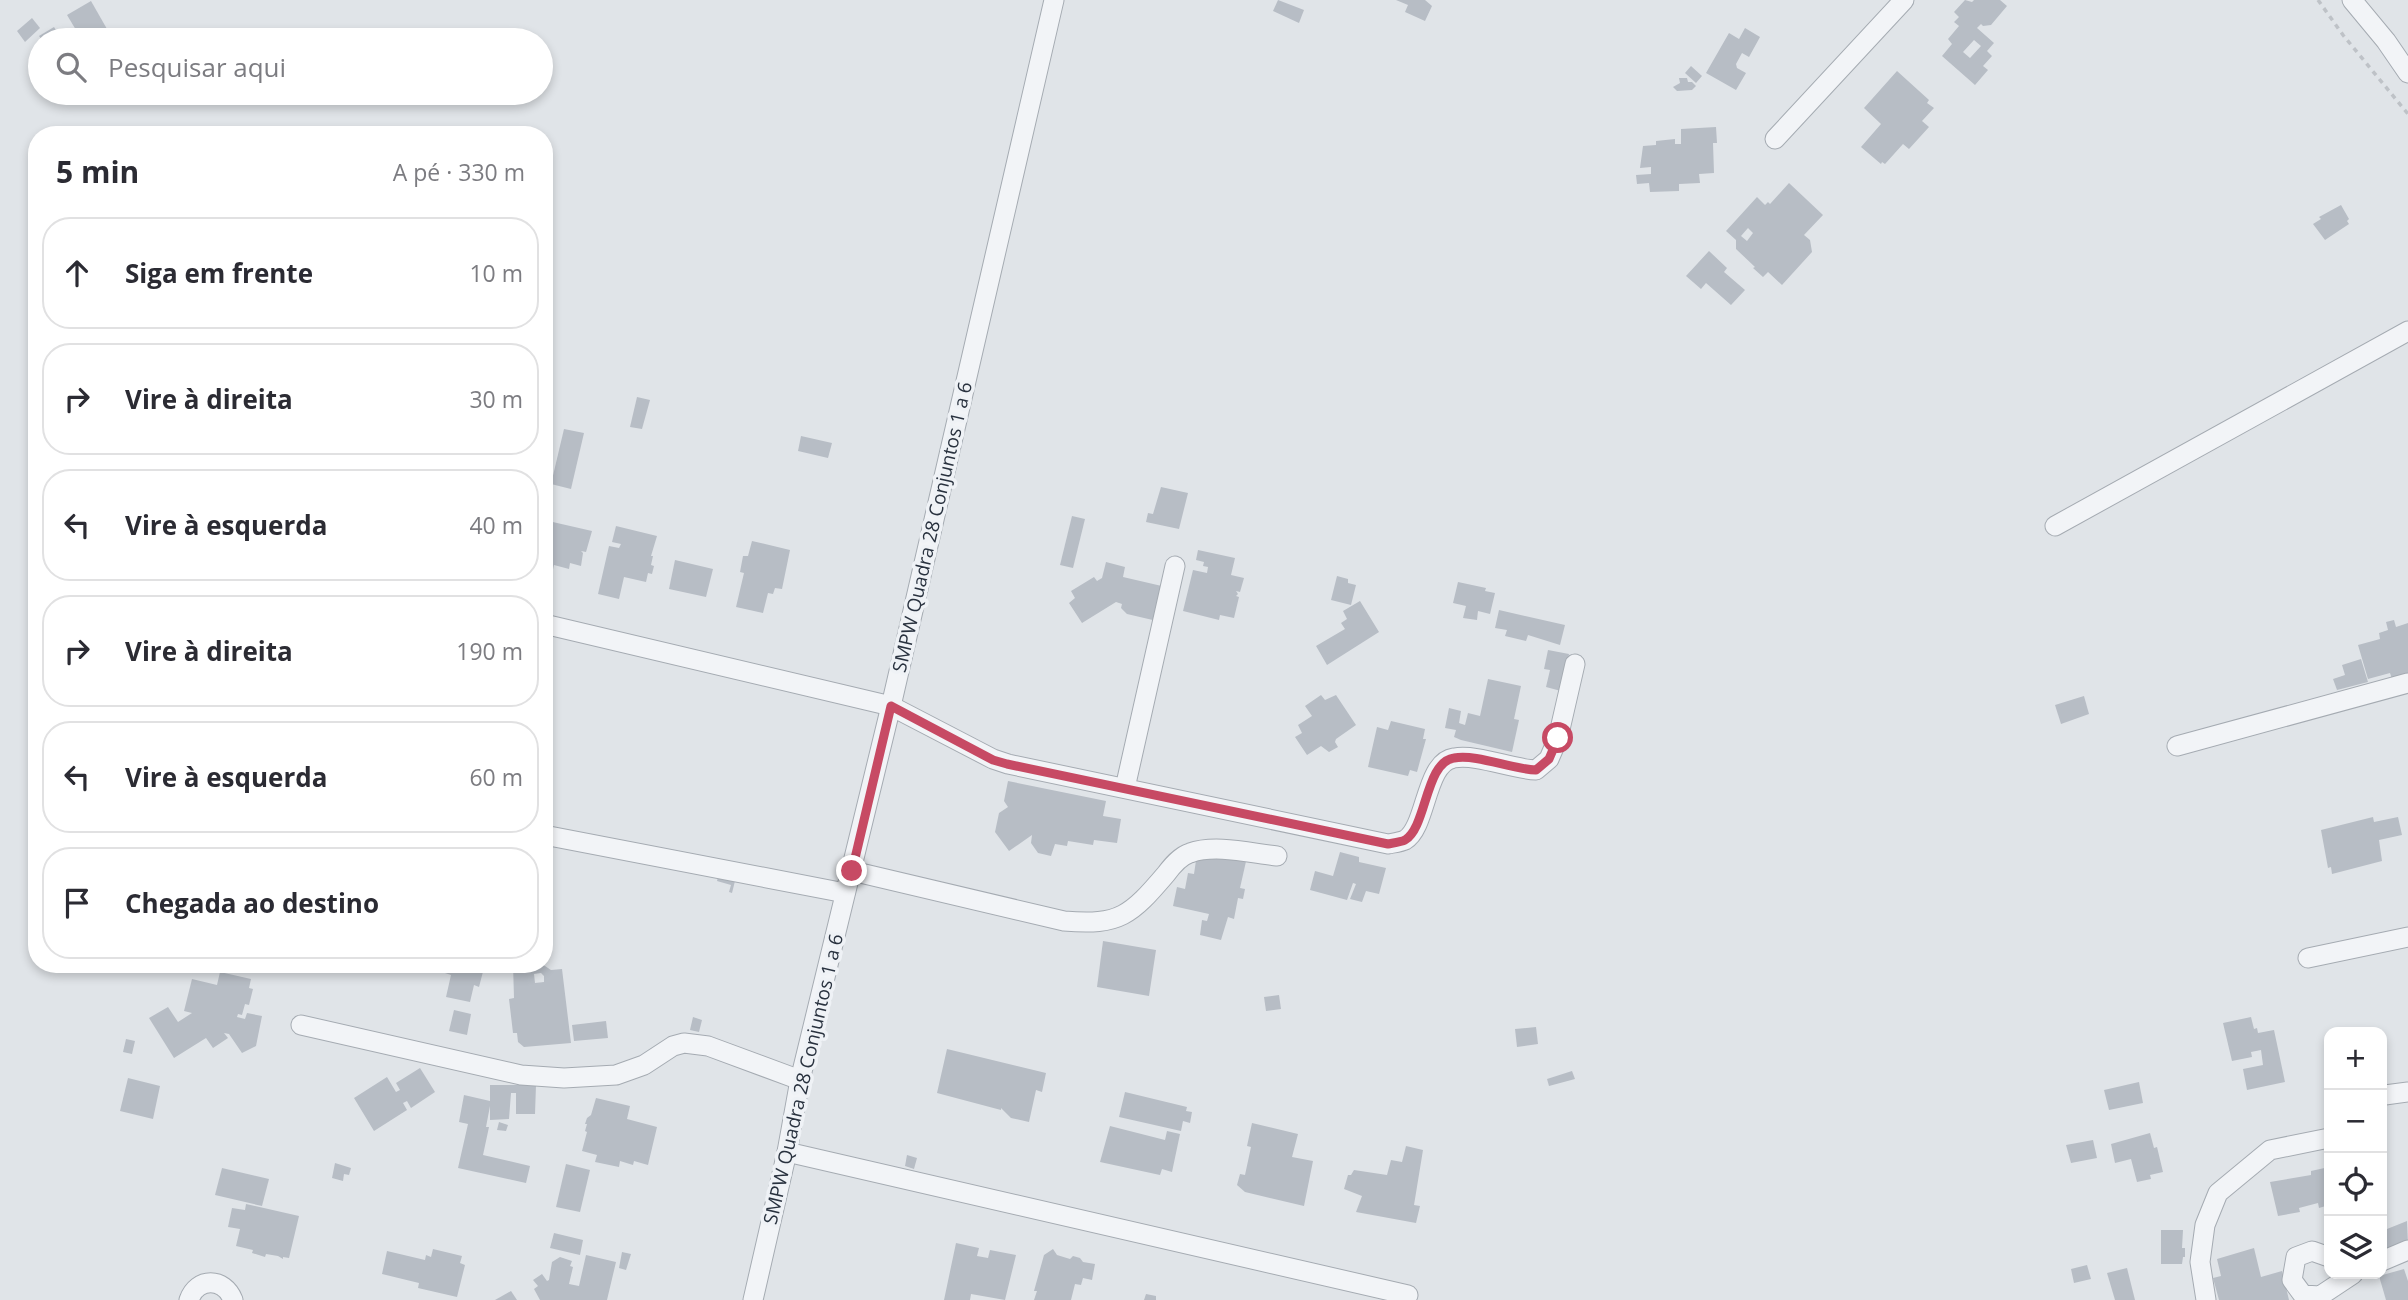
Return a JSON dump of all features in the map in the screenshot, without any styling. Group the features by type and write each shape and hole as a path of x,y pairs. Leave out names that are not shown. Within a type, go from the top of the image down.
{"street":[{"name":"SMPW Quadra 28 Conjuntos 1 a 6","path":"753,1300 787,1152 800,1080 891,706 1054,0"},
{"path":"1775,139 1904,0"},
{"path":"2351,0 2364,9 2408,73"},
{"path":"2386,41 2408,51"},
{"path":"2055,527 2408,331"},
{"path":"1125,788 1175,566"},
{"path":"553,626 891,706 993,760 1388,844 1405,840 1415,827 1432,783 1448,760 1456,757 1536,770 1549,759 1558,738 1575,664"},
{"path":"2177,746 2408,683"},
{"path":"553,837 845,893"},
{"path":"852,871 1064,921 1093,923 1126,915 1143,901 1174,864 1187,853 1204,849 1277,856"},
{"path":"2308,958 2408,937"},
{"path":"301,1025 521,1075 564,1078 616,1075 644,1065 673,1046 684,1043 708,1046 800,1080"},
{"path":"2387,1095 2408,1092"},
{"path":"2206,1300 2200,1262 2205,1225 2218,1193 2270,1150 2324,1139"},
{"path":"787,1152 1408,1295"},
{"path":"2387,1259 2408,1250"},
{"path":"2324,1255 2312,1251 2295,1257 2292,1280 2303,1295 2320,1296 2343,1279"},
{"path":"189,1300 194,1290 208,1282 223,1285 233,1300"}],"path":[{"path":"2318,0 2408,114"}],"building":[{"path":"1278,0 1304,10 1299,23 1273,11"},
{"path":"1396,0 1425,0 1432,6 1425,21 1405,12 1408,5"},
{"path":"1965,0 2000,0 2007,6 1991,25 1981,24 1977,28 1994,43 1987,51 1992,56 1983,66 1988,70 1975,85 1942,56 1952,44 1948,39 1959,26 1954,22 1959,17 1954,12","holes":["1974,40 1981,46 1970,58 1963,52"]},
{"path":"91,1 106,28 75,28 67,15"},
{"path":"32,18 40,28 28,28 28,39 25,42 17,31"},
{"path":"1745,28 1760,37 1749,57 1742,53 1736,64 1737,68 1746,73 1736,90 1706,73 1729,33 1739,39"},
{"path":"1691,66 1702,76 1696,83 1685,73"},
{"path":"1897,71 1929,100 1927,103 1934,108 1922,121 1929,127 1909,149 1903,144 1885,164 1881,164 1861,147 1881,124 1864,108"},
{"path":"1679,78 1687,78 1688,82 1696,86 1692,90 1677,91 1673,87 1680,83"},
{"path":"1716,127 1717,143 1713,143 1714,173 1699,174 1700,183 1679,184 1679,191 1650,192 1649,183 1637,184 1636,175 1651,174 1651,167 1640,168 1643,146 1656,145 1656,141 1675,139 1675,144 1681,144 1681,129"},
{"path":"1789,183 1823,215 1804,235 1810,240 1812,252 1782,285 1768,272 1763,277 1753,268 1755,267 1736,249 1736,240 1726,231 1757,197 1765,205 1768,202 1770,204","holes":["1748,228 1753,233 1747,241 1741,236"]},
{"path":"2341,205 2349,224 2325,240 2313,224 2321,219 2319,217"},
{"path":"1709,251 1727,268 1724,272 1745,290 1731,305 1706,283 1701,289 1686,276"},
{"path":"637,397 650,400 642,429 630,427"},
{"path":"564,429 584,433 571,489 553,484"},
{"path":"801,436 832,443 828,458 798,451"},
{"path":"1161,487 1188,493 1179,529 1146,522 1148,513 1153,514"},
{"path":"1072,516 1085,519 1073,568 1060,565"},
{"path":"553,522 592,531 586,552 581,551 581,566 570,563 569,569 554,565 553,570"},
{"path":"616,526 657,536 651,556 651,565 654,566 652,574 648,573 646,582 624,577 619,599 598,594 609,546 619,548 621,544 612,542"},
{"path":"752,541 790,550 782,589 775,588 773,594 768,593 763,613 736,607 744,573 740,572 743,556 748,556"},
{"path":"1198,550 1235,558 1231,575 1244,578 1240,592 1236,591 1236,596 1239,597 1234,618 1220,615 1219,620 1183,611 1193,570 1207,573 1208,567 1203,566 1204,562 1196,560"},
{"path":"675,560 713,569 706,597 669,589"},
{"path":"1106,562 1125,567 1123,577 1166,587 1157,621 1127,614 1121,608 1122,604 1116,602 1082,623 1069,603 1075,598 1071,591 1094,577 1097,581 1102,578"},
{"path":"1337,576 1356,585 1351,605 1331,600"},
{"path":"1458,582 1486,588 1485,591 1495,593 1490,614 1478,611 1477,620 1463,618 1466,606 1453,603"},
{"path":"1360,601 1379,632 1327,665 1316,646 1345,629 1341,623 1347,619 1343,611"},
{"path":"1499,610 1565,625 1560,645 1528,635 1526,641 1505,636 1507,630 1495,628"},
{"path":"2394,620 2396,627 2408,623 2408,680 2394,685 2390,673 2368,679 2358,645 2380,639 2379,633 2388,630 2386,622"},
{"path":"1548,650 1569,654 1561,691 1546,687 1550,670 1544,669"},
{"path":"2361,659 2368,682 2337,690 2333,679 2345,675 2342,665"},
{"path":"1488,679 1521,686 1514,719 1519,720 1512,752 1461,740 1454,737 1456,730 1445,728 1449,708 1461,711 1459,723 1465,725 1468,713 1480,716"},
{"path":"1321,695 1325,700 1336,695 1356,725 1336,739 1338,747 1329,752 1321,746 1307,755 1295,737 1302,733 1298,725 1312,716 1305,706"},
{"path":"2084,696 2089,714 2061,724 2055,705"},
{"path":"1391,721 1425,729 1423,739 1426,739 1417,772 1410,770 1408,776 1368,767 1377,727 1388,730"},
{"path":"1008,781 1106,801 1103,816 1121,819 1117,843 1094,840 1093,845 1068,841 1067,846 1055,844 1051,856 1038,853 1031,843 1032,835 1009,851 995,832 999,813 1008,807 1004,801"},
{"path":"2373,817 2374,822 2398,817 2402,835 2379,840 2382,861 2332,874 2331,867 2328,868 2321,830"},
{"path":"1198,847 1247,857 1240,888 1245,889 1243,899 1238,898 1234,919 1228,917 1221,940 1200,935 1202,920 1207,921 1209,914 1173,906 1177,887 1185,889 1188,873 1194,874"},
{"path":"1340,852 1359,857 1359,862 1386,868 1379,894 1366,891 1362,902 1350,899 1356,884 1353,883 1347,900 1310,890 1315,871 1333,876"},
{"path":"721,865 738,869 732,893 729,892 731,885 717,881"},
{"path":"1103,941 1156,950 1149,996 1097,987"},
{"path":"562,969 571,1043 524,1047 518,1042 517,1033 513,1033 509,999 514,998 513,973 541,973 553,973 553,970","holes":["541,973 544,982 535,983 534,974"]},
{"path":"220,973 251,979 249,988 253,989 249,1005 245,1004 242,1015 238,1014 237,1017 245,1019 247,1013 262,1016 256,1046 242,1053 229,1034 224,1033 228,1038 213,1048 206,1038 174,1058 149,1018 168,1007 178,1022 192,1013 184,1011 192,979 217,985"},
{"path":"445,973 483,973 479,987 474,985 470,1002 446,997 451,975"},
{"path":"1279,995 1281,1009 1266,1011 1264,997"},
{"path":"454,1010 471,1014 467,1035 449,1031"},
{"path":"693,1017 702,1020 699,1032 690,1030"},
{"path":"2251,1017 2258,1033 2274,1030 2285,1082 2247,1090 2243,1069 2263,1065 2261,1050 2251,1052 2252,1057 2232,1061 2223,1023"},
{"path":"606,1021 608,1038 574,1041 572,1025"},
{"path":"1536,1027 1538,1044 1517,1047 1515,1029"},
{"path":"126,1039 135,1041 132,1054 123,1052"},
{"path":"947,1049 1046,1073 1042,1092 1036,1090 1029,1122 1011,1118 1001,1108 937,1093"},
{"path":"420,1068 435,1092 411,1108 407,1101 403,1103 407,1110 374,1131 354,1098 387,1077 396,1092 400,1090 396,1083"},
{"path":"1572,1071 1575,1079 1549,1086 1547,1079"},
{"path":"128,1078 160,1086 153,1119 120,1111"},
{"path":"2139,1082 2143,1103 2109,1110 2104,1090"},
{"path":"490,1085 536,1085 535,1114 516,1114 516,1093 511,1093 509,1119 490,1120 490,1106 483,1155 530,1166 526,1183 458,1168 468,1124 459,1122 464,1095 490,1101"},
{"path":"1125,1092 1187,1107 1186,1111 1192,1112 1190,1123 1183,1121 1181,1131 1119,1117"},
{"path":"596,1098 630,1106 627,1119 657,1127 648,1165 634,1161 633,1165 620,1161 619,1167 595,1162 597,1155 582,1151 587,1132 585,1124"},
{"path":"499,1122 508,1125 506,1131 497,1130"},
{"path":"1252,1123 1298,1134 1292,1157 1313,1161 1304,1206 1245,1192 1237,1185 1240,1174 1245,1175 1251,1147 1247,1146"},
{"path":"1110,1126 1165,1140 1167,1131 1180,1134 1172,1172 1162,1169 1160,1175 1100,1162"},
{"path":"2150,1133 2154,1148 2157,1147 2163,1172 2150,1175 2151,1179 2137,1182 2131,1159 2115,1163 2111,1144"},
{"path":"2093,1140 2097,1158 2071,1163 2066,1145"},
{"path":"1406,1146 1423,1150 1414,1205 1420,1206 1416,1223 1356,1212 1362,1196 1344,1189 1348,1175 1354,1170 1387,1175 1391,1160 1402,1162"},
{"path":"907,1155 917,1158 914,1169 905,1166"},
{"path":"335,1163 351,1168 349,1175 344,1174 343,1181 332,1178"},
{"path":"566,1164 590,1170 580,1212 556,1207"},
{"path":"222,1168 269,1179 262,1206 215,1195"},
{"path":"2324,1168 2324,1206 2319,1208 2318,1203 2299,1208 2300,1212 2278,1216 2270,1182 2311,1175 2311,1171"},
{"path":"246,1204 299,1216 289,1258 266,1254 265,1257 252,1253 253,1250 236,1246 240,1229 228,1227 232,1208 245,1210"},
{"path":"2407,1221 2408,1245 2387,1253 2387,1229"},
{"path":"2161,1230 2183,1230 2182,1248 2185,1248 2185,1257 2182,1264 2161,1264"},
{"path":"554,1233 583,1240 580,1255 550,1248"},
{"path":"956,1243 979,1248 977,1256 988,1258 990,1250 1016,1255 1005,1300 971,1294 970,1300 944,1300"},
{"path":"2254,1248 2261,1277 2282,1271 2289,1300 2219,1300 2213,1278 2221,1276 2217,1259"},
{"path":"433,1249 462,1256 460,1263 465,1265 457,1297 418,1288 419,1283 382,1274 387,1251 425,1260 426,1255 431,1257"},
{"path":"1053,1249 1057,1255 1070,1259 1073,1256 1083,1262 1095,1264 1092,1280 1083,1278 1081,1285 1075,1284 1071,1300 1034,1300 1044,1255"},
{"path":"622,1252 631,1254 626,1270 619,1268"},
{"path":"586,1255 616,1262 607,1300 540,1300 534,1289 538,1286 533,1280 542,1274 549,1280 552,1262 560,1257 572,1261 569,1284 579,1286"},
{"path":"2087,1265 2091,1279 2074,1283 2071,1269"},
{"path":"2127,1268 2135,1300 2115,1300 2107,1273"},
{"path":"2404,1269 2408,1281 2408,1300 2386,1300 2380,1279 2387,1279 2387,1274"},
{"path":"511,1291 517,1300 495,1300"},
{"path":"1146,1294 1156,1296 1156,1300 1144,1300"}],"route":[{"path":"852,871 891,706 993,760 1007,764 1388,844 1405,840 1415,827 1432,783 1448,760 1456,757 1536,770 1549,759 1558,738"}]}
